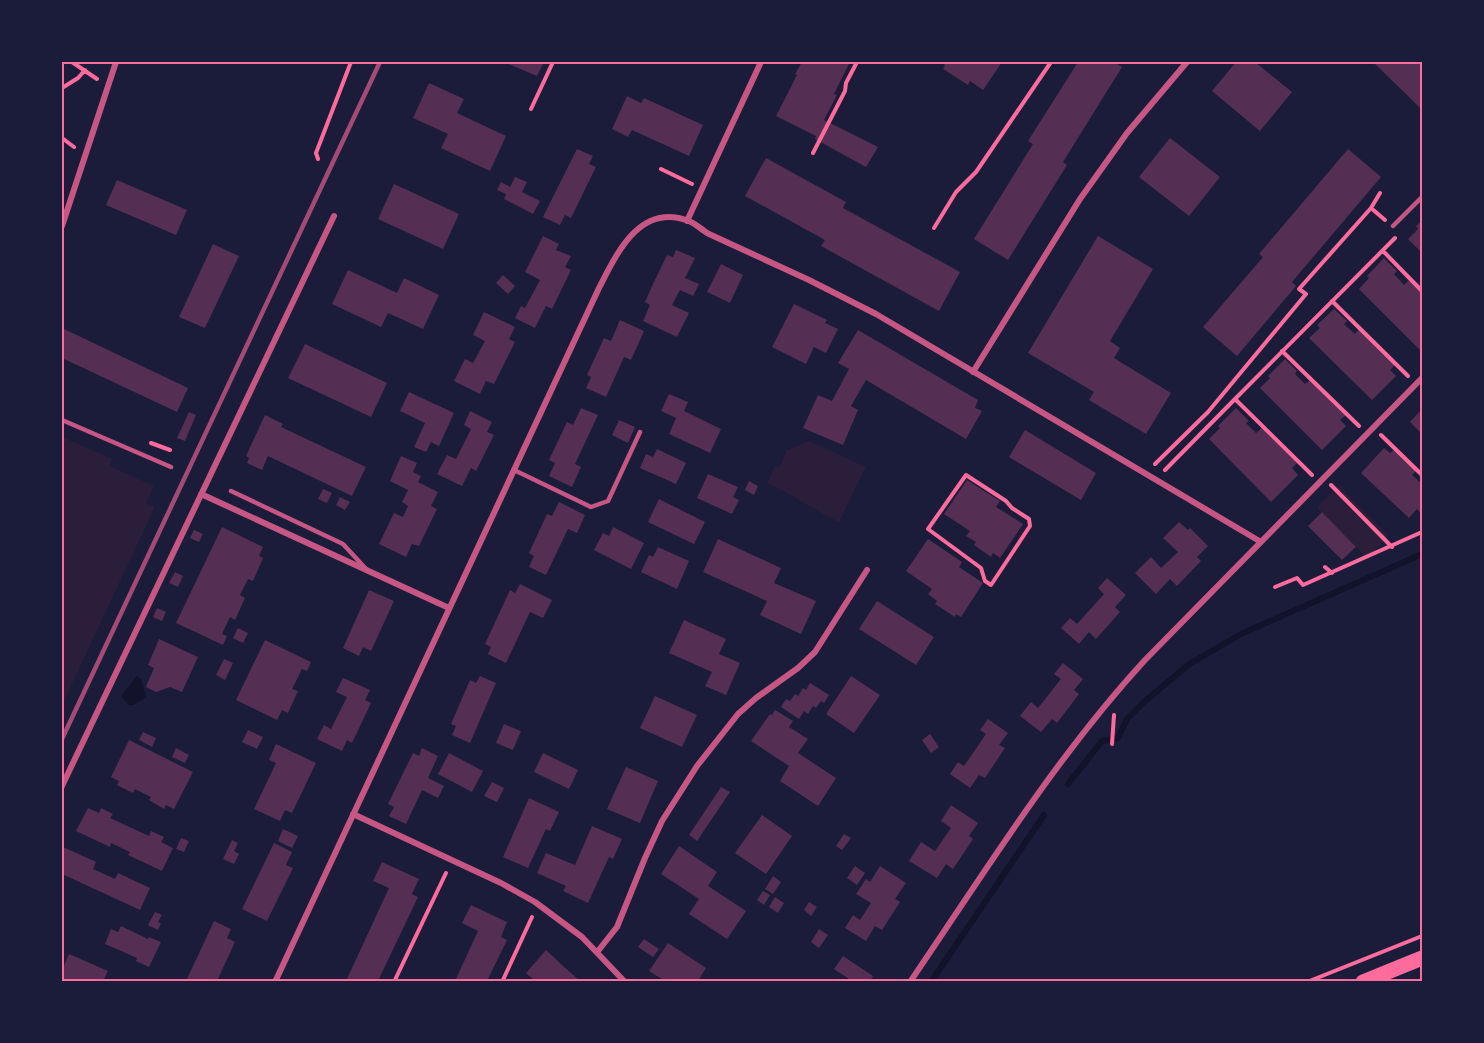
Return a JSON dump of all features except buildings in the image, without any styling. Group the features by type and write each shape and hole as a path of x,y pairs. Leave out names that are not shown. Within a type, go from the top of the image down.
{"main road":[{"path":"1363,981 1422,958"}],"street":[{"path":"62,226 116,62"},
{"path":"687,221 761,62"},
{"path":"973,372 1080,199 1127,133 1187,62"},
{"path":"62,786 334,216"},
{"path":"275,981 599,288 634,231 649,220 668,218 687,221 868,310 1261,542"},
{"path":"910,981 1050,776 1093,720 1145,660 1422,378"},
{"path":"201,494 449,608"},
{"path":"598,951 617,927 658,830 697,766 738,714 798,668 815,652 867,570"},
{"path":"353,814 520,893 559,918 598,951 626,981"}],"lane":[{"path":"1393,226 1422,197"},
{"path":"62,420 171,467"},
{"path":"514,470 591,507 608,501 640,432"},
{"path":"231,491 343,544 367,570"}],"path":[{"path":"72,62 97,79"},
{"path":"318,159 316,153 351,62"},
{"path":"531,109 554,62"},
{"path":"813,153 845,91 846,83 857,62"},
{"path":"934,228 956,192 976,172 1051,62"},
{"path":"62,88 78,78 85,70"},
{"path":"62,138 74,147"},
{"path":"661,170 692,184"},
{"path":"1155,464 1208,412 1306,294 1299,289 1371,208 1380,193"},
{"path":"1371,208 1393,226"},
{"path":"1165,470 1399,234"},
{"path":"1383,251 1422,291"},
{"path":"1332,301 1416,384"},
{"path":"1282,351 1367,434"},
{"path":"1235,399 1392,547"},
{"path":"1374,428 1422,475"},
{"path":"147,441 170,450"},
{"path":"966,475 1029,519 1030,526 991,585 985,580 981,568 928,529 966,475"},
{"path":"1275,587 1297,578 1304,585 1422,532"},
{"path":"1325,567 1332,573"},
{"path":"1112,744 1114,721"},
{"path":"394,981 446,873"},
{"path":"502,981 532,917"},
{"path":"1307,981 1422,936"}],"shaded area":[{"path":"62,437 112,459 110,466 154,486 146,503 155,507 62,705"},
{"path":"809,441 866,467 839,522 767,483 775,466 779,468 787,450"},
{"path":"1339,485 1389,536 1367,558 1317,507"},
{"path":"137,676 141,679 146,697 129,705 121,696"}],"waterway":[{"path":"1068,784 1102,741 1118,738 1127,719 1188,665 1241,634 1422,554"},
{"path":"931,982 1044,815"}],"railway":[{"path":"62,739 380,62"}]}
